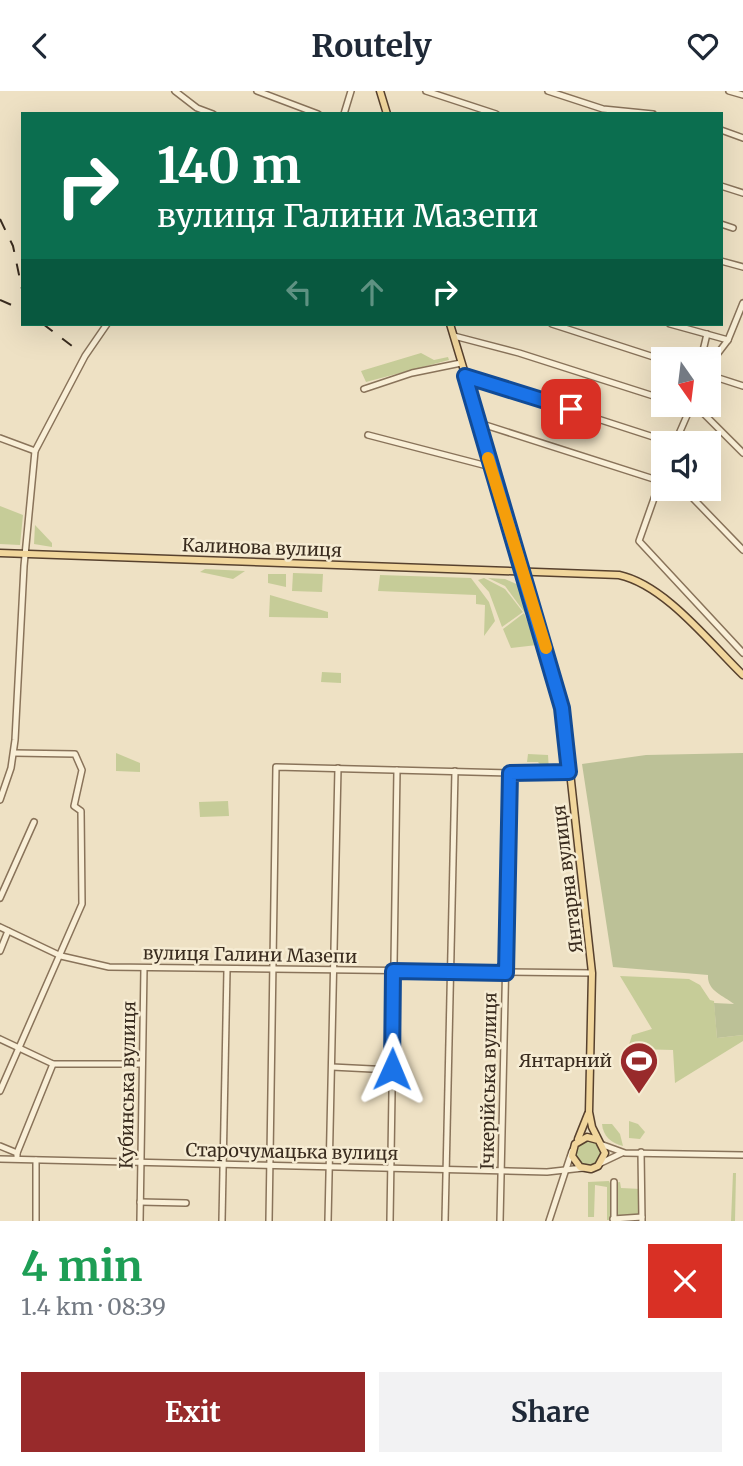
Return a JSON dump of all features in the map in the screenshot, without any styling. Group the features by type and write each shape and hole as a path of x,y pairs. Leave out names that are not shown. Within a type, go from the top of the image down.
{"main road":[{"path":"380,91 386,112"},
{"name":"Янтарна вулиця","path":"450,326 562,708 592,973 589,1112 577,1142"},
{"name":"Калинова вулиця","path":"0,553 608,574 638,581 662,597 743,675"},
{"name":"Янтарна вулиця","path":"589,1112 600,1143"},
{"name":"Старочумацька вулиця","path":"577,1142 587,1137 600,1143"},
{"path":"577,1142 573,1149 575,1162 583,1168"},
{"path":"600,1143 604,1156 601,1163"},
{"name":"Старочумацька вулиця","path":"583,1168 595,1168 601,1163"}],"street":[{"path":"175,91 195,111"},
{"path":"182,97 188,91"},
{"path":"257,91 313,112"},
{"path":"345,112 351,91"},
{"path":"426,91 490,112"},
{"path":"548,91 603,109 633,112"},
{"path":"729,91 743,95"},
{"path":"723,131 743,138"},
{"path":"723,187 743,193"},
{"path":"723,225 733,228"},
{"path":"723,262 743,267"},
{"path":"721,350 729,340 743,303"},
{"path":"0,800 14,753 35,451 85,356 106,326"},
{"path":"558,326 651,356"},
{"path":"677,326 729,340"},
{"path":"704,347 707,334"},
{"path":"453,336 519,353 651,395"},
{"path":"364,389 412,373 461,363"},
{"path":"465,376 651,436"},
{"path":"721,379 743,386"},
{"path":"705,417 743,453"},
{"path":"479,423 651,478"},
{"path":"368,435 491,467"},
{"path":"0,438 35,451"},
{"path":"653,501 639,541 743,653"},
{"path":"696,501 743,550"},
{"path":"0,1091 82,904 81,811 74,806 82,770 75,754 14,753"},
{"path":"269,1221 276,767 569,772"},
{"path":"328,1221 338,768"},
{"path":"390,1221 397,770"},
{"path":"446,1221 455,771"},
{"name":"Ічкерійська вулиця","path":"500,1221 510,773"},
{"path":"0,898 34,822"},
{"name":"вулиця Галини Мазепи","path":"0,927 61,956 97,966 227,970 592,973"},
{"path":"0,951 8,931"},
{"name":"Кубинська вулиця","path":"140,1221 144,968"},
{"path":"222,1221 227,970"},
{"path":"0,1039 53,1064 142,1064"},
{"path":"0,1146 17,1156 53,1064"},
{"path":"332,1067 392,1069"},
{"name":"Старочумацька вулиця","path":"600,1143 625,1153"},
{"path":"549,1221 573,1149"},
{"path":"614,1182 613,1220 642,1219 641,1152"},
{"name":"Старочумацька вулиця","path":"601,1163 625,1153 641,1152 743,1155"},
{"name":"Старочумацька вулиця","path":"0,1159 17,1156 36,1160 501,1171 583,1168"},
{"path":"36,1160 36,1221"},
{"path":"140,1202 186,1203"}],"green space":[{"path":"421,353 434,360 448,357 449,360 366,382 361,371"},
{"path":"0,506 23,515 20,545 0,544"},
{"path":"35,525 52,543 52,547 34,544"},
{"path":"205,569 245,571 233,579 200,572"},
{"path":"293,573 323,574 322,592 292,591"},
{"path":"268,574 286,574 286,587 268,583"},
{"path":"380,575 471,578 489,602 495,621 484,636 485,605 476,604 476,595 378,591"},
{"path":"484,578 505,589 523,612 502,627 489,592 478,580"},
{"path":"488,578 505,579 523,587 533,624 505,586"},
{"path":"270,595 328,612 328,618 269,617"},
{"path":"524,613 537,645 511,648 503,629"},
{"path":"322,672 341,673 341,683 321,682"},
{"path":"116,753 140,763 140,772 116,771"},
{"path":"743,753 743,1035 717,1038 714,1003 734,1004 713,989 708,975 613,967 582,764 646,755"},
{"path":"528,754 548,755 549,770 545,770 538,762 527,762"},
{"path":"228,801 229,816 200,817 199,802"},
{"path":"620,976 689,979 700,985 710,1000 714,1001 717,1038 743,1035 743,1041 675,1083 673,1050 635,1049 626,1055 632,1035 652,1029"},
{"path":"629,1121 638,1124 645,1132 640,1139 629,1138"},
{"path":"602,1124 612,1124 620,1134 623,1146 608,1138"},
{"path":"588,1140 597,1144 601,1153 597,1162 588,1166 579,1162 575,1153 579,1144"},
{"path":"733,1173 736,1173 735,1221 731,1221"},
{"path":"609,1181 612,1188 612,1220 607,1220 607,1187 595,1185 594,1217 588,1217 588,1182"},
{"path":"620,1182 621,1188 641,1189 641,1216 615,1218 614,1183"}],"railway":[{"path":"0,219 13,246 21,284"},
{"path":"0,300 21,309"},
{"path":"46,326 80,352"}],"slow traffic":[{"path":"488,458 546,648"}],"place":[{"name":"Янтарний","path":"639,1095"}],"route":[{"path":"392,1069 393,971 506,973 510,773 569,772 562,708 531,593 502,505 465,376 571,409"}]}
